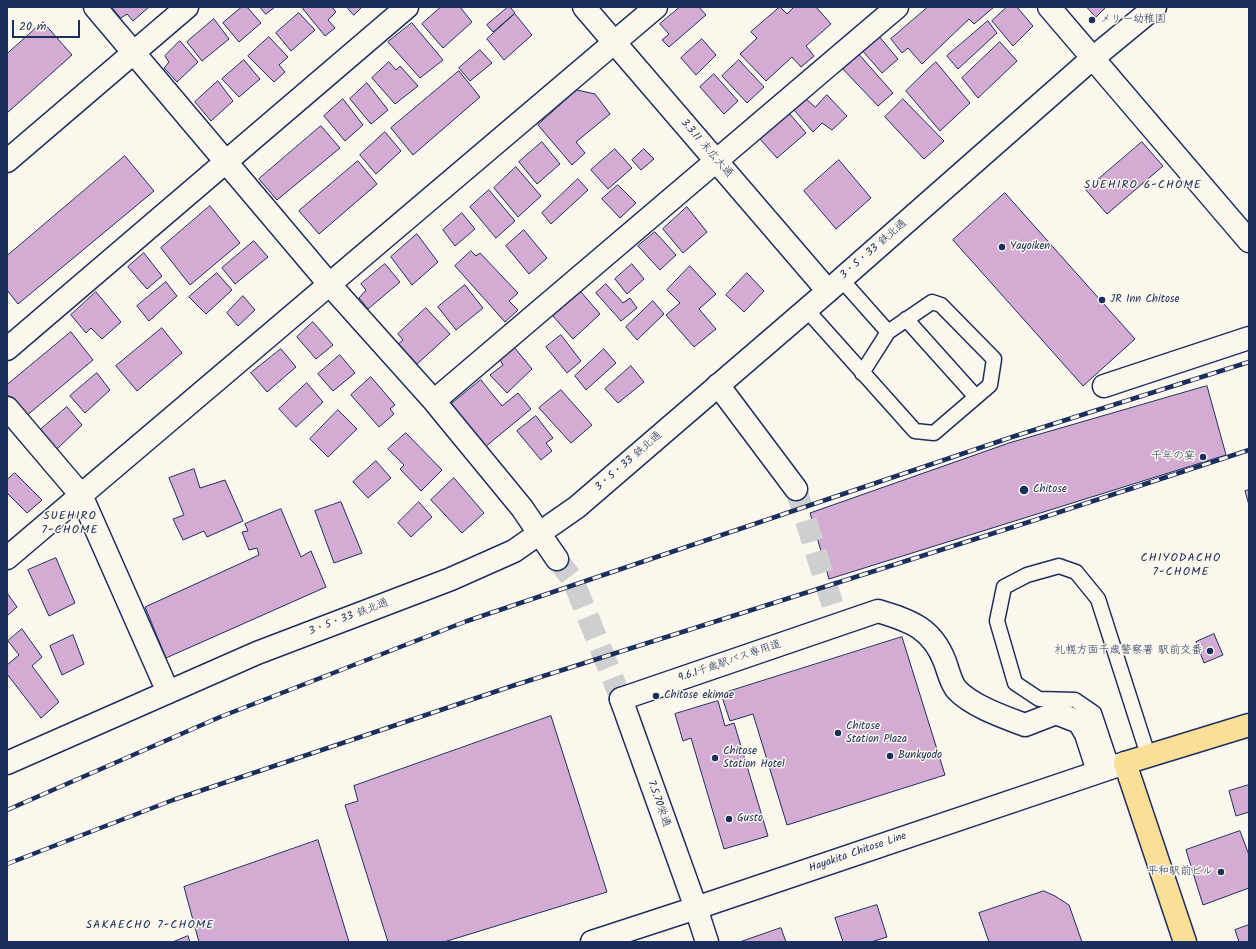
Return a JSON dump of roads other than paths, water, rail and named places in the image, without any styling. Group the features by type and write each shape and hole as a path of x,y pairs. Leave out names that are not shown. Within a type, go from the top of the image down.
{"highway":[{"path":"1186,942 1112,767 1249,725"}],"street":[{"path":"95,7 330,285 434,401 522,508 557,559"},
{"path":"8,159 187,7"},
{"path":"7,349 407,7"},
{"name":"3.3.11 末広大通","path":"584,7 716,161 834,285"},
{"path":"7,558 656,7"},
{"path":"434,401 897,7"},
{"path":"1049,7 1249,241"},
{"name":"3・5・33 鉄北通","path":"7,763 257,653 458,576 514,551 577,507 834,285 1092,58 1155,7"},
{"path":"1104,386 1249,338"},
{"path":"718,385 796,489"},
{"path":"7,408 81,496 168,692"},
{"name":"9.6.1千歳駅バス専用道","path":"621,699 878,611 912,622 927,632 940,649 955,689 963,696 994,713 1025,725 1056,713 1079,722 1086,734 1112,767"},
{"name":"7.5.70栄通","path":"621,699 707,942"},
{"name":"Hayakita Chitose Line","path":"592,942 1112,767"}],"lane":[{"path":"834,285 888,332"},
{"path":"806,309 862,373 915,431 934,433 976,398 990,385 994,359 941,305 932,302 888,332 862,373"},
{"path":"906,319 976,398"},
{"path":"1112,767 1094,713 1075,700 1039,699 1015,683 997,621 1004,587 1027,575 1059,566 1076,572 1098,599 1148,755"}],"tunnel":[{"path":"796,489 839,625"},
{"path":"557,559 573,580 621,699"}],"railway":[{"path":"7,810 220,717 467,621 1012,437 1249,362"},
{"path":"7,864 173,800 512,686 1032,521 1249,450"}],"place":[{"name":"メリー幼稚園","path":"1092,20"},
{"name":"Yayoiken","path":"1002,247"},
{"name":"JR Inn Chitose","path":"1102,300"},
{"name":"千年の宴","path":"1203,457"},
{"name":"Chitose","path":"1024,490"},
{"name":"札幌方面千歳警察署 駅前交番","path":"1210,651"},
{"name":"Chitose ekimae","path":"656,696"},
{"name":"Chitose Station Plaza","path":"838,733"},
{"name":"Bunkyodo","path":"890,756"},
{"name":"Chitose Station Hotel","path":"715,758"},
{"name":"Gusto","path":"729,819"},
{"name":"平和駅前ビル","path":"1221,872"}],"district":[{"name":"SUEHIRO 6-CHOME","path":"1143,186"},
{"name":"SUEHIRO 7-CHOME","path":"70,524"},
{"name":"CHIYODACHO 7-CHOME","path":"1181,566"},
{"name":"SAKAECHO 7-CHOME","path":"150,926"}]}
